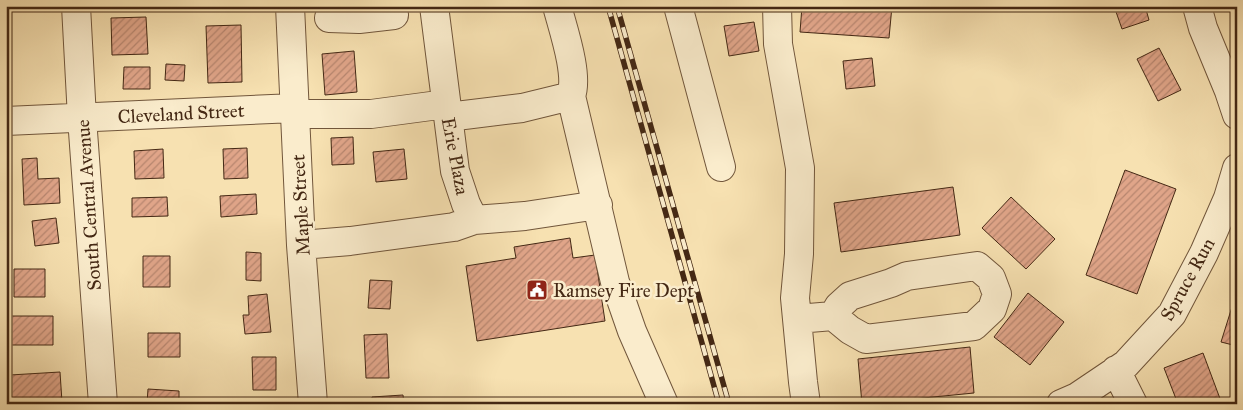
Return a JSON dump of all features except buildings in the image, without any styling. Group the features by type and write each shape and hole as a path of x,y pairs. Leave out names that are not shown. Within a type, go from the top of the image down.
{"street":[{"name":"South Central Avenue","path":"76,6 82,118 103,404"},
{"name":"Maple Street","path":"290,6 301,245 313,404"},
{"path":"329,18 359,19 394,15 393,6"},
{"name":"Erie Plaza","path":"301,245 350,241 454,227 474,220 466,204 455,171 434,6"},
{"path":"557,6 569,47 574,87 571,96 615,282 632,331 664,404"},
{"path":"678,6 721,167"},
{"path":"777,6 778,44 800,168 799,254 795,298 802,382 806,404"},
{"path":"1198,10 1202,28 1230,91 1237,116"},
{"name":"Cleveland Street","path":"6,121 295,111 371,114 522,108 571,96"},
{"name":"Spruce Run","path":"1061,404 1078,397 1126,364 1172,314 1212,235 1228,198 1237,168"},
{"path":"474,220 525,216 598,205"},
{"path":"797,319 833,316 850,330 866,339 974,326 992,309 997,294 991,278 977,266 962,268 907,276 850,296 839,306 833,316"},
{"path":"1116,370 1133,404"}],"railway":[{"path":"608,6 719,404"},
{"path":"617,6 729,404"}],"place":[{"name":"Ramsey Fire Dept","path":"537,290"}]}
